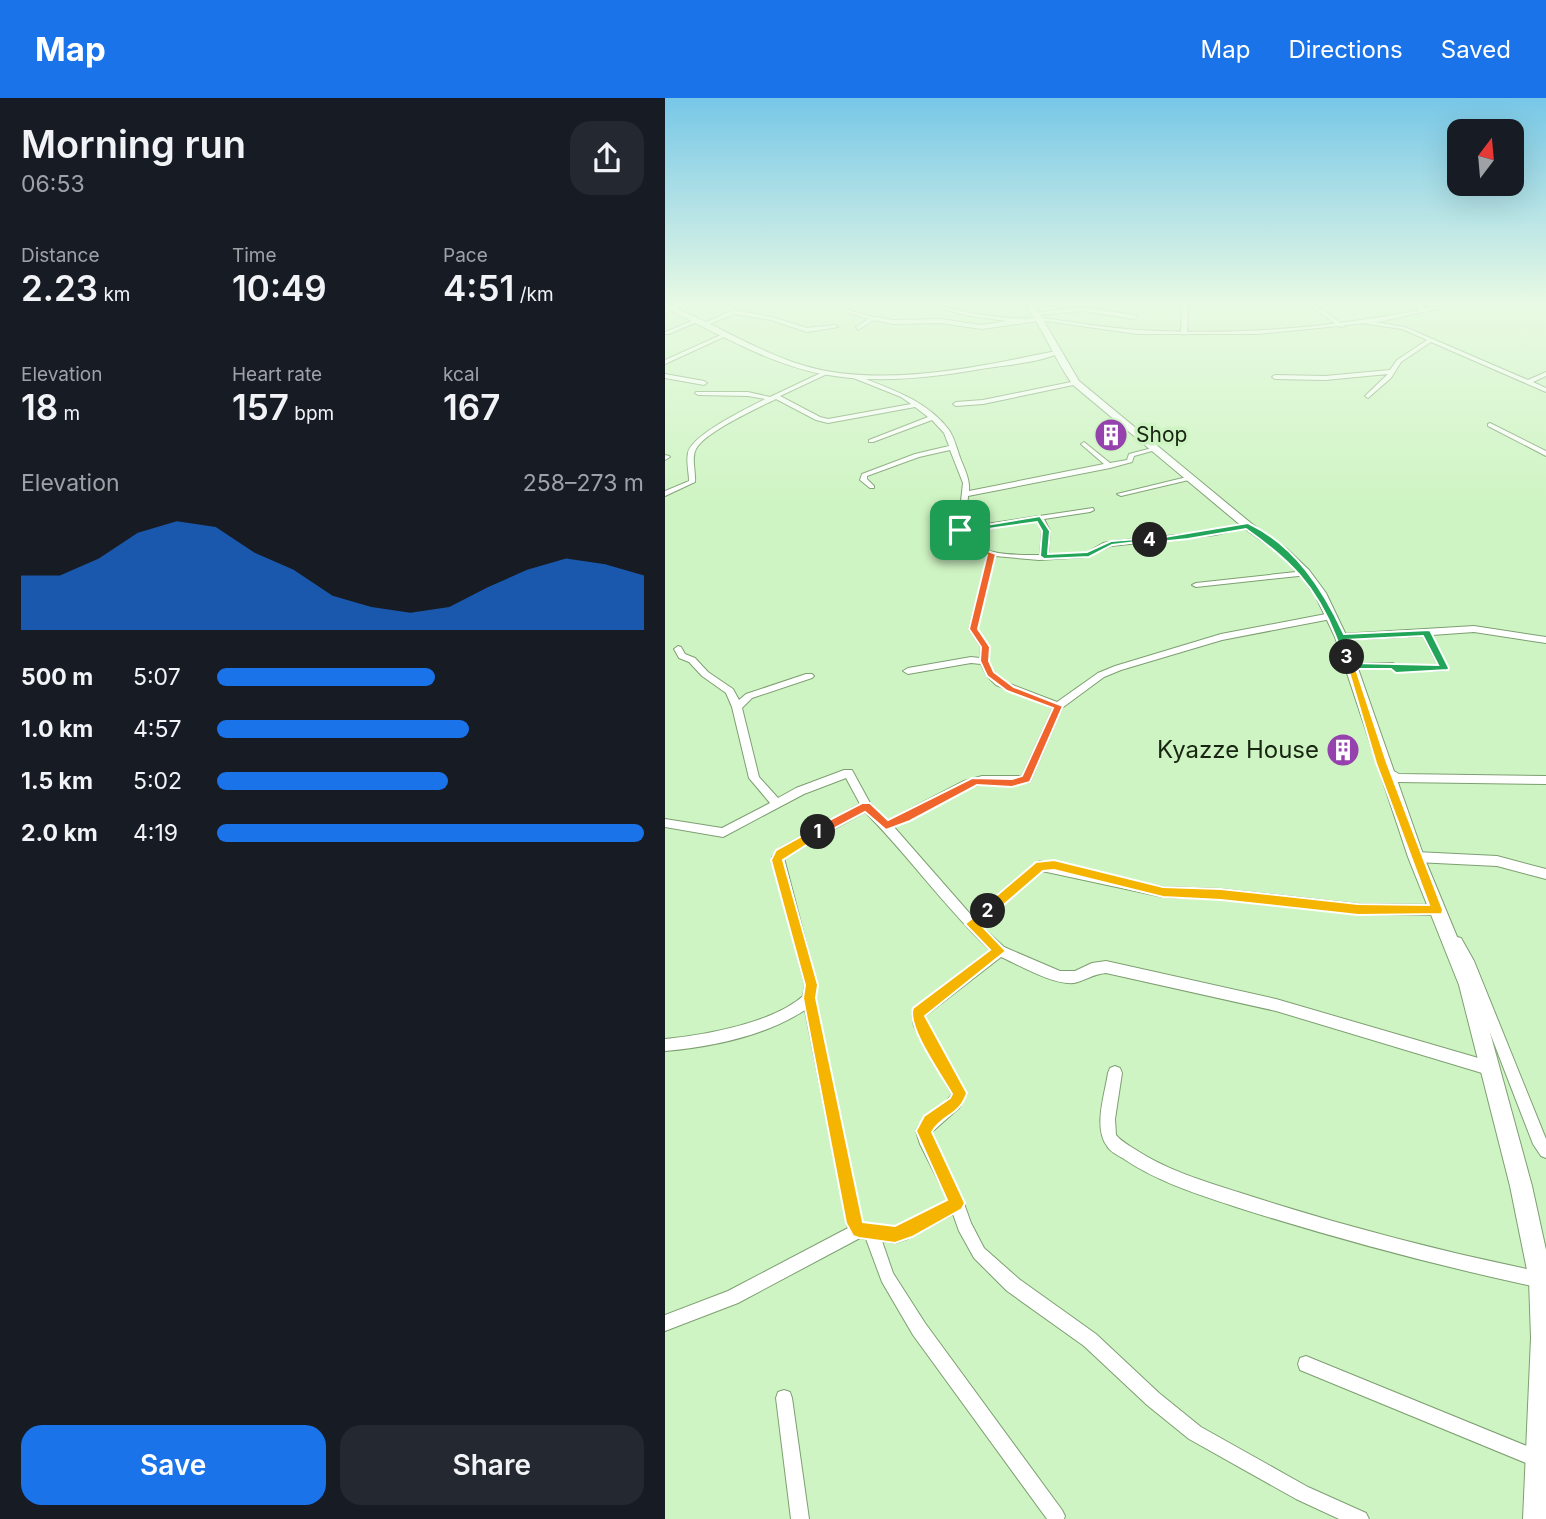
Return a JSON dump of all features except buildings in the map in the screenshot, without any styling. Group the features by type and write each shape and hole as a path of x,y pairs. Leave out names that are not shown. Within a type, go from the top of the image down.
{"main road":[{"path":"1067,370 1076,383 1248,526 1283,551 1305,573 1322,596 1341,637 1416,857 1468,985 1492,1069 1541,1280 1544,1365 1537,1519"}],"street":[{"path":"816,370 853,376 899,376 940,370"},
{"path":"1500,370 1546,390"},
{"path":"1275,377 1335,377 1389,372 1389,377 1368,396"},
{"path":"665,494 692,482 691,454 697,443 773,397 825,373"},
{"path":"1528,382 1546,374"},
{"path":"853,376 903,396 933,417 947,432 964,474 966,494 960,530 964,545 992,554 1083,555 1111,543 1188,537 1248,526"},
{"path":"667,377 704,383"},
{"path":"956,404 983,402 1076,383"},
{"path":"698,393 773,397 818,419 828,421 916,405"},
{"path":"871,441 933,417"},
{"path":"1490,425 1546,454"},
{"path":"1084,444 1110,466"},
{"path":"872,487 863,480 864,475 917,455 954,447"},
{"path":"966,494 1110,466 1130,461 1131,455 1136,453 1156,449"},
{"path":"1121,494 1191,478"},
{"path":"960,530 1090,510"},
{"path":"1040,519 1046,531 1044,556"},
{"path":"992,554 973,629 985,647 985,661 990,674 999,683 1058,706"},
{"path":"1196,585 1305,573"},
{"path":"886,826 976,781 1012,783 1026,779 1058,706 1101,676 1118,668 1221,637 1331,616"},
{"path":"1341,637 1474,629 1546,640"},
{"path":"1350,666 1444,668 1426,633"},
{"path":"678,649 705,674 730,691 737,707 754,778 776,804"},
{"path":"908,671 971,660 985,661"},
{"path":"737,707 748,696 809,676"},
{"path":"1385,770 1397,778 1546,780"},
{"path":"665,823 723,833 800,791 848,772 866,806 971,924 1000,951 1060,977 1076,977 1107,967 1276,1005 1492,1069"},
{"path":"866,806 784,851 778,857 811,985 810,998 854,1223 865,1230 882,1235 907,1231 957,1203"},
{"path":"1416,857 1497,861 1546,874"},
{"path":"971,924 1041,866 1163,892 1221,894 1440,917 1468,961 1538,1139 1546,1151"},
{"path":"1000,951 918,1013 919,1022 959,1093 956,1103 930,1121 923,1131 957,1203 964,1226 979,1253 1013,1286 1090,1339 1153,1399 1195,1433 1302,1493 1360,1519"},
{"path":"665,1045 722,1035 771,1020 801,1006 810,998"},
{"path":"1115,1073 1108,1120 1109,1137 1143,1164 1175,1181 1356,1237 1541,1280"},
{"path":"665,1323 732,1297 865,1230"},
{"path":"865,1230 887,1277 919,1329 1056,1516"},
{"path":"1306,1364 1541,1460"},
{"path":"784,1398 800,1519"}],"place":[{"name":"Shop","path":"1111,435"},
{"name":"Kyazze House","path":"1343,750"}],"route":[{"path":"960,530 964,545 982,553 992,554 983,580 973,629 985,647 985,661 990,674 1010,689 1058,706 1034,765 1026,779 1012,783 976,781 886,826 866,806 780,853 777,860 811,985 810,998 854,1223 859,1230 871,1230 882,1235 907,1231 957,1203 923,1131 930,1121 956,1103 959,1093 919,1022 918,1013 1000,951 971,924 1041,866 1054,865 1163,892 1221,894 1358,909 1437,910 1382,763 1341,637 1426,633 1444,668 1396,669 1393,666 1350,666 1341,637 1322,596 1305,573 1283,551 1248,526 1188,537 1111,543 1083,555 1044,556 1046,531 1040,519 960,530"}]}
